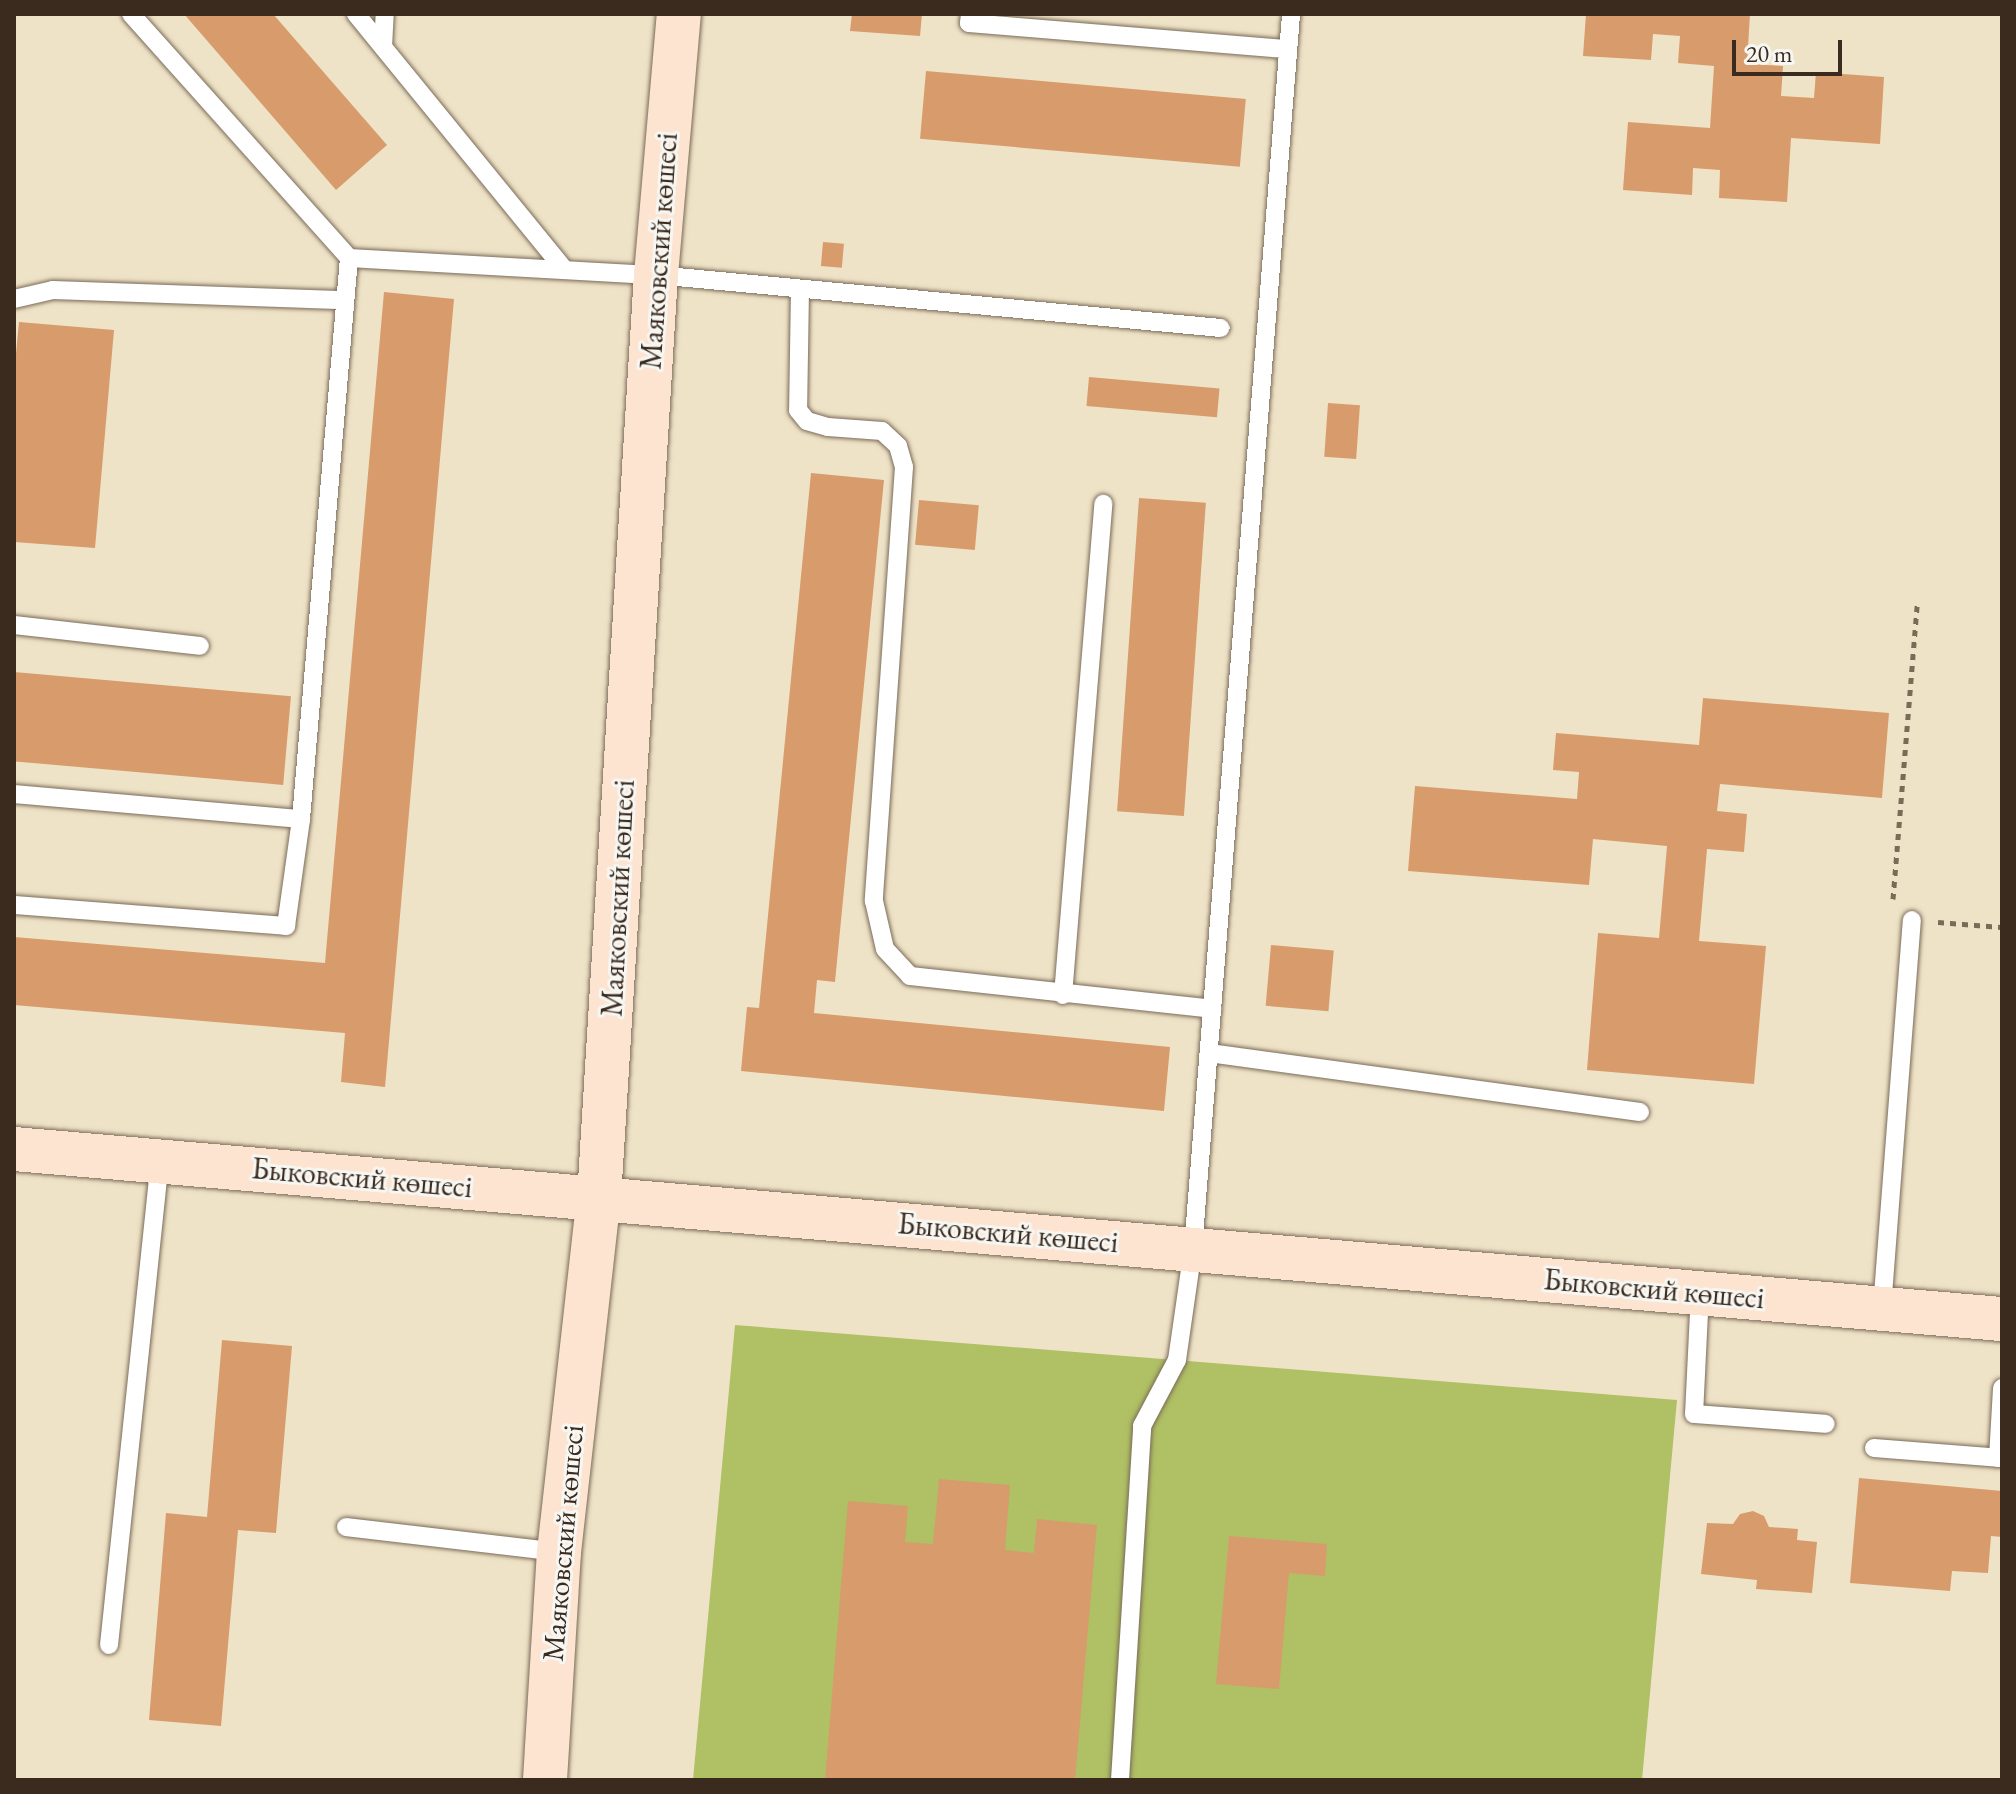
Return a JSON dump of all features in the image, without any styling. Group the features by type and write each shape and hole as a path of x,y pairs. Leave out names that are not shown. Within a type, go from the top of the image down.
{"main road":[{"name":"Маяковский көшесі","path":"545,1780 559,1552 599,1198 656,275 679,14"},
{"name":"Быковский көшесі","path":"14,1149 2002,1319"}],"lane":[{"path":"131,14 349,258 656,275 1221,328"},
{"path":"356,14 565,270"},
{"path":"383,47 385,14"},
{"path":"970,14 969,23 1288,49"},
{"path":"1120,1780 1142,1426 1177,1360 1193,1249 1291,14"},
{"path":"14,905 286,926 301,819 349,258"},
{"path":"800,289 798,410 807,421 828,427 882,431 898,446 904,467 874,901 885,949 910,976 1212,1009"},
{"path":"14,299 53,290 345,300"},
{"path":"1063,995 1103,504"},
{"path":"14,625 200,646"},
{"path":"14,794 301,819"},
{"path":"1882,1308 1912,920"},
{"path":"1209,1053 1640,1112"},
{"path":"109,1645 160,1161"},
{"path":"1700,1292 1694,1414 1826,1424"},
{"path":"1874,1448 2000,1458 2002,1388"},
{"path":"346,1527 559,1552"}],"path":[{"path":"1917,604 1892,919 2001,927"}],"green space":[{"path":"735,1325 1677,1400 1642,1780 693,1780"}],"building":[{"path":"184,14 273,14 387,145 336,190"},
{"path":"852,14 922,14 920,36 850,31"},
{"path":"1586,14 1750,14 1747,64 1783,66 1781,96 1814,98 1816,72 1884,77 1880,144 1791,138 1787,202 1719,198 1720,170 1693,168 1692,195 1623,190 1628,122 1710,128 1714,66 1678,63 1680,36 1653,34 1651,60 1583,56"},
{"path":"926,71 1246,99 1240,167 920,139"},
{"path":"823,242 844,244 842,268 821,266"},
{"path":"384,292 454,299 385,1087 341,1082 345,1033 14,1005 14,937 325,963"},
{"path":"19,322 114,330 95,548 14,542 14,375"},
{"path":"1089,377 1220,388 1217,417 1086,406"},
{"path":"1328,403 1360,405 1356,459 1324,457"},
{"path":"811,473 884,480 835,982 817,980 814,1013 1170,1047 1164,1111 741,1071 747,1007 759,1008"},
{"path":"1139,498 1206,503 1184,816 1117,811"},
{"path":"919,500 979,505 975,550 915,545"},
{"path":"14,672 291,696 283,785 14,761"},
{"path":"1703,698 1889,713 1882,798 1720,784 1717,811 1747,814 1744,852 1707,849 1699,941 1766,946 1754,1084 1587,1070 1598,933 1659,938 1667,846 1593,839 1589,885 1408,871 1415,786 1577,799 1579,772 1553,770 1556,733 1699,745"},
{"path":"1271,945 1334,950 1328,1011 1266,1006"},
{"path":"222,1340 292,1346 276,1533 238,1530 221,1726 149,1720 166,1513 207,1517"},
{"path":"1859,1478 2002,1491 2002,1537 1991,1536 1988,1573 1952,1571 1950,1591 1850,1583"},
{"path":"939,1479 1010,1485 1005,1550 1034,1553 1037,1519 1097,1525 1075,1780 825,1780 848,1501 908,1506 905,1542 933,1544"},
{"path":"1753,1511 1764,1516 1769,1527 1798,1529 1797,1540 1817,1542 1812,1593 1756,1589 1757,1580 1701,1574 1707,1523 1733,1524 1740,1514"},
{"path":"1229,1536 1327,1544 1325,1576 1289,1573 1279,1689 1216,1684"}]}
